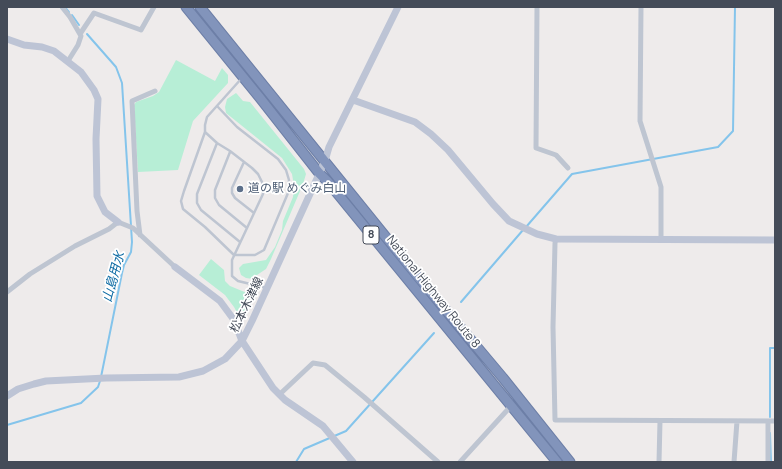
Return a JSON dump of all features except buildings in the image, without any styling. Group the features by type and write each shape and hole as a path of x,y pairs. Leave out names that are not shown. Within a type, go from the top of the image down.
{"highway":[{"name":"National Highway Route 8","path":"186,7 319,174 328,182 557,462"},
{"name":"National Highway Route 8","path":"200,7 570,462"}],"street":[{"path":"62,7 80,34"},
{"path":"68,61 78,45 80,34 94,10 141,30 154,7"},
{"name":"松本木津線","path":"7,396 18,389 46,381 102,378 179,377 202,371 225,359 242,341 325,161 329,147 398,7"},
{"path":"537,7 536,148 556,155 568,168"},
{"path":"640,7 640,121 661,187 661,239"},
{"path":"7,39 24,45 42,47 54,51 80,72 94,90 98,99 96,139 97,196 105,212 118,222 140,235 175,267 220,301 234,320 242,341 273,388 285,400 323,426 353,462"},
{"path":"140,235 137,211 132,101 155,92"},
{"path":"353,100 415,122 431,134 448,150 510,221 538,234 556,239 775,240"},
{"path":"7,292 30,274 75,246 109,229 118,222"},
{"path":"556,239 553,327 555,420 775,421"},
{"path":"280,394 313,363 325,365 375,406 438,462"},
{"path":"460,462 511,406"},
{"path":"659,462 660,421"},
{"path":"734,462 737,421"},
{"path":"768,421 768,462"}],"lane":[{"path":"217,106 237,127 278,159 286,170 289,180 288,193 264,250 255,255 234,255 205,227 183,209 182,201 205,132 207,117 243,77"},
{"path":"205,132 258,174 262,182 263,194 232,260 232,276 238,281 267,288"},
{"path":"217,143 197,194 197,203 201,210 240,242"},
{"path":"230,151 215,190 215,198 219,205 247,228"},
{"path":"244,162 232,188 232,193 234,198 254,213"}],"green space":[{"path":"176,60 215,81 222,68 228,75 228,83 193,121 178,170 138,172 134,105 136,102 153,96 159,92"},
{"path":"236,93 243,101 250,102 304,169 306,174 266,269 253,279 246,278 241,275 239,268 243,264 266,260 275,247 282,230 283,221 293,197 294,186 292,174 282,158 226,113 225,107 227,99"},
{"path":"211,259 224,270 225,281 230,286 247,293 251,304 244,320 241,320 225,295 199,275"}],"waterway":[{"name":"山島用水","path":"65,7 69,12"},
{"path":"526,227 572,174 718,147 733,131 735,7"},
{"name":"山島用水","path":"72,15 79,25"},
{"name":"山島用水","path":"87,34 116,67 122,83 132,242 131,252 124,265 122,273 101,377"},
{"path":"461,302 523,230"},
{"path":"296,462 304,449 346,431 434,333"},
{"path":"770,417 770,348 775,348"},
{"name":"山島用水","path":"7,425 81,403 98,387 100,381"},
{"path":"770,433 771,462"}],"place":[{"name":"道の駅 めぐみ白山","path":"240,189"}]}
